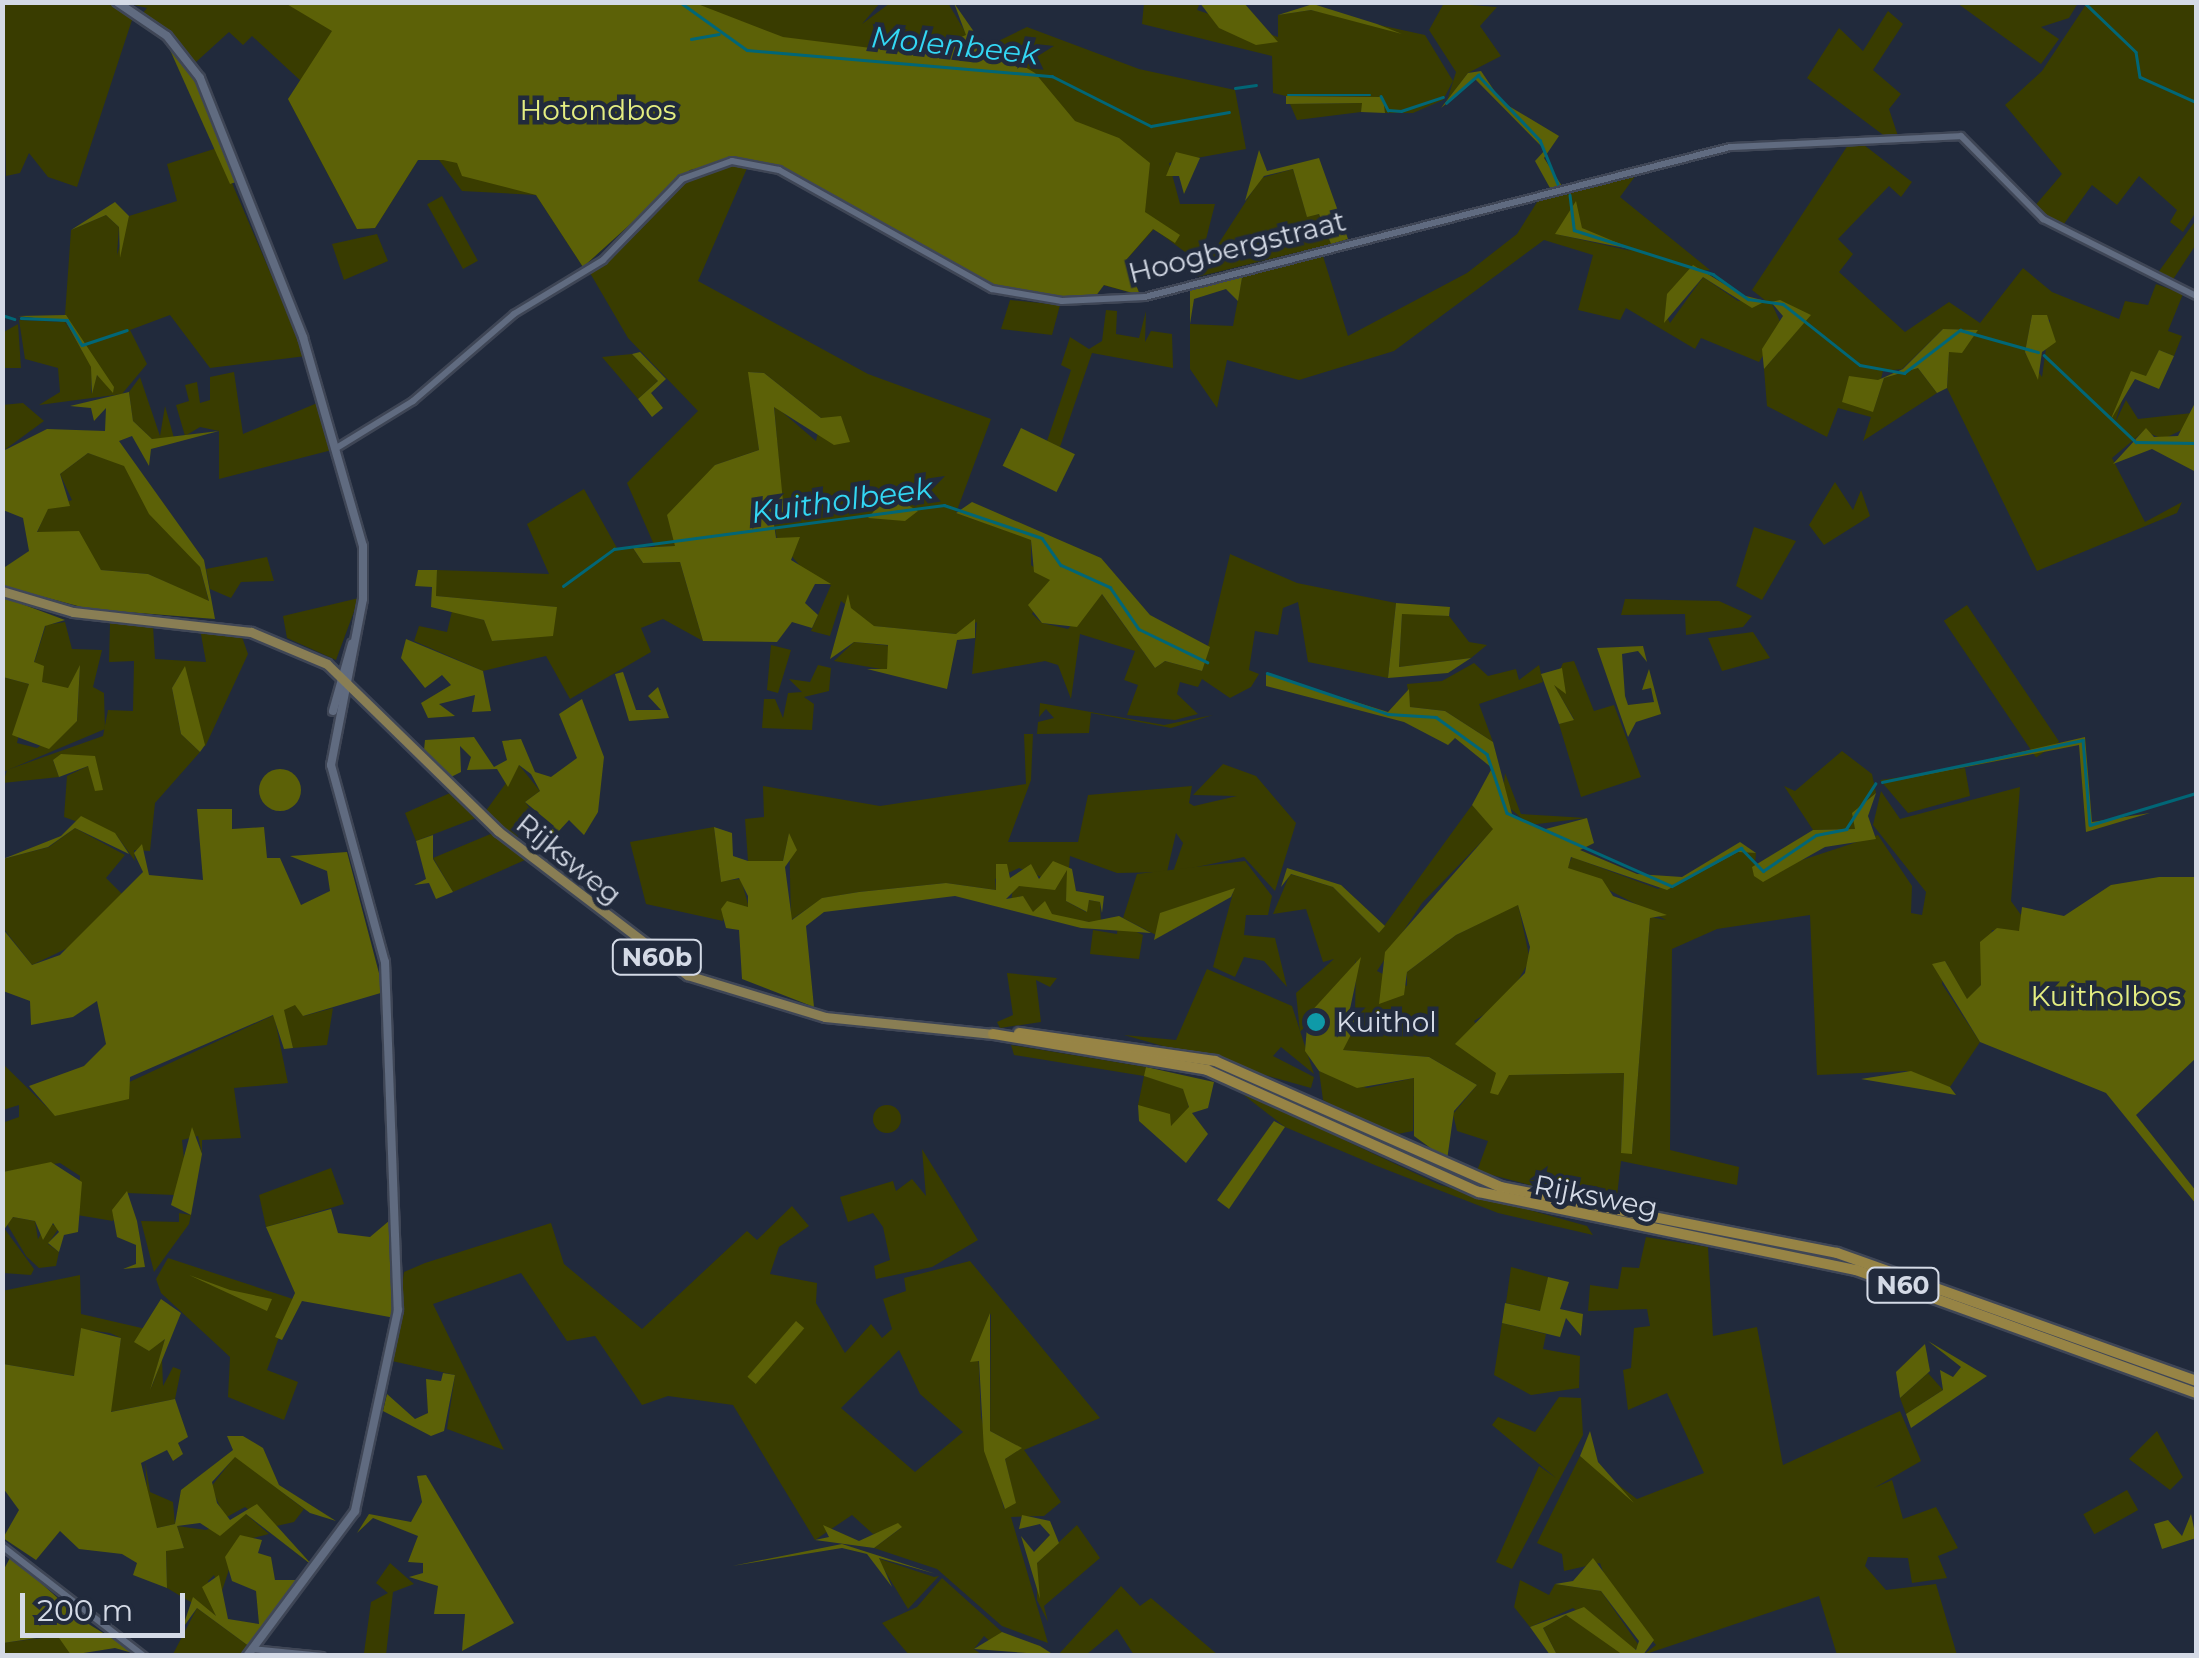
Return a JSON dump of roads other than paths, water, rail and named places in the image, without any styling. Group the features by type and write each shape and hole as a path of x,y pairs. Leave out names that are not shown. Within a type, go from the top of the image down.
{"highway":[{"name":"Rijksweg","path":"993,1034 1072,1034 1214,1061 1488,1183 1849,1256 2196,1381"},
{"name":"Rijksweg","path":"993,1034 1208,1070 1489,1196 1856,1270 2196,1393"}],"main road":[{"path":"118,2 167,36 200,78 338,447 363,546 358,631 342,676 334,722 337,806 385,962 399,1301 355,1511 249,1652"},
{"name":"N60b","path":"2,591 73,612 251,632 342,676"},
{"name":"Rijksweg","path":"342,676 498,831 668,965 825,1018 993,1034"}],"street":[{"name":"Hoogbergstraat","path":"338,447 413,401 514,314 603,260 682,179 717,163 779,170 992,289 1082,301 1145,296 1730,146 1970,139 2042,219 2196,296"},
{"path":"2,1546 144,1656"},
{"path":"249,1652 322,1656"}],"waterway":[{"name":"Molenbeek","path":"680,2 747,50 1052,76 1151,126 1229,112"},
{"path":"2086,4 2136,52 2140,77 2196,102"},
{"path":"691,39 719,34"},
{"name":"Molenbeek","path":"1446,103 1478,75 1540,140 1558,184"},
{"name":"Molenbeek","path":"1235,88 1256,85"},
{"name":"Molenbeek","path":"1288,95 1370,95"},
{"name":"Molenbeek","path":"1381,96 1388,110 1401,111 1443,97"},
{"name":"Molenbeek","path":"1570,195 1574,230 1713,274 1748,299 1783,304 1860,365 1904,373 1960,330 2038,352"},
{"path":"2,315 14,319"},
{"path":"21,318 67,320 82,345 127,330"},
{"name":"Molenbeek","path":"2044,355 2136,442 2196,443"},
{"name":"Kuitholbeek","path":"563,586 614,549 944,505 1042,538 1061,565 1110,587 1139,629 1207,662"},
{"name":"Kuitholbeek","path":"1267,673 1388,714 1436,717 1487,754 1507,813 1672,886 1741,848 1763,871 1816,835 1846,829 1875,784"},
{"name":"Kuitholbeek","path":"1882,782 2083,740 2090,825 2196,793"}],"place":[{"name":"Kuithol","path":"1316,1022"}],"park label":[{"name":"Hotondbos","path":"598,110"},
{"name":"Kuitholbos","path":"2106,996"}]}
